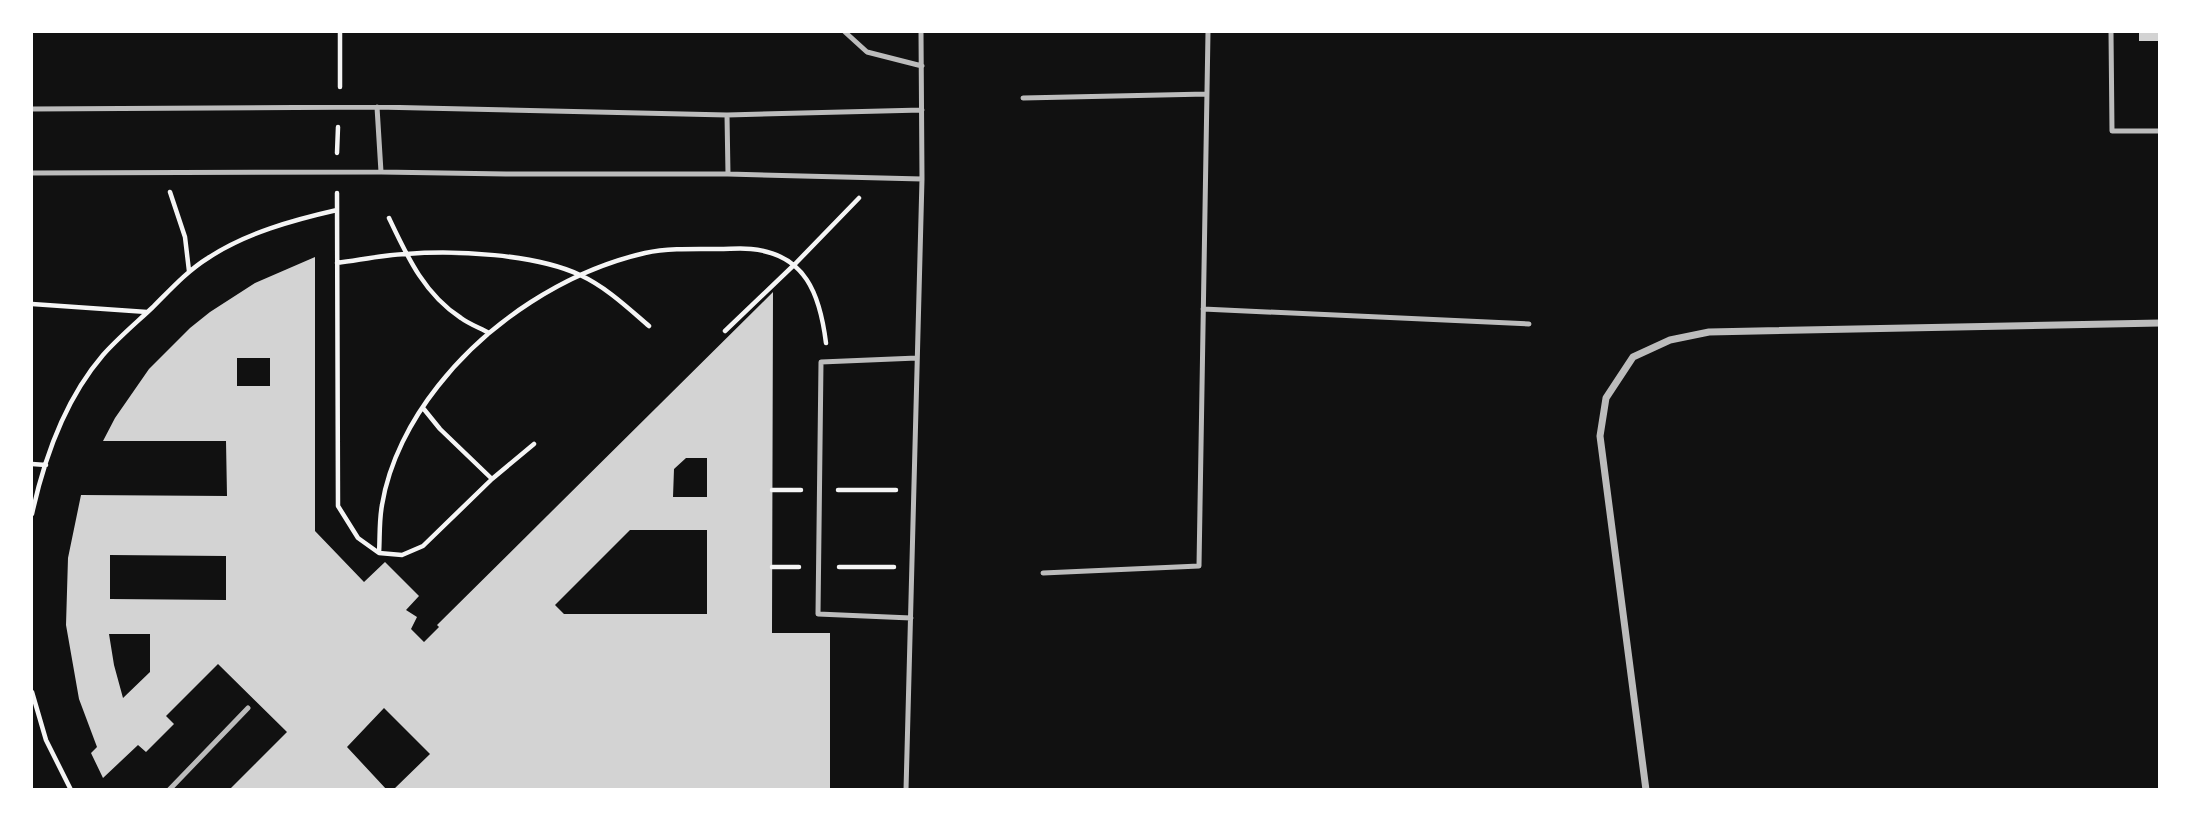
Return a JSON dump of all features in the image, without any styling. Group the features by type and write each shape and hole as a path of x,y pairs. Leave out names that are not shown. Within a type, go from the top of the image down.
{"street":[{"path":"1646,789 1600,436 1606,398 1633,357 1670,340 1709,332 2160,323"}],"lane":[{"path":"845,32 867,52 922,66"},
{"path":"906,789 922,179 921,32"},
{"path":"1043,573 1199,566 1208,32"},
{"path":"2112,32 2112,131 2160,131"},
{"path":"1023,98 1207,94"},
{"path":"377,107 381,172"},
{"path":"32,108 377,107 727,116 922,110"},
{"path":"727,116 727,174"},
{"path":"32,173 727,174 922,179"},
{"path":"1203,309 1529,324"},
{"path":"911,618 818,614 821,362 917,358"},
{"path":"169,789 248,708"}],"path":[{"path":"340,32 337,173 338,506 358,538 379,553 402,555 424,546 492,478 534,444"},
{"path":"163,173 185,237 189,272"},
{"path":"726,331 879,177"},
{"path":"32,514 46,464 66,415 102,356 189,272 209,257 236,243 298,219 337,210"},
{"path":"389,218 406,254 423,282 440,302 461,318 489,333"},
{"path":"379,553 382,506 392,466 403,441 437,386 489,333 528,304 580,275 647,253 688,248 752,249 774,254 795,264 808,279 818,301 829,361"},
{"path":"337,263 406,254 463,253 520,259 580,275 614,295 649,326"},
{"path":"32,304 148,312"},
{"path":"423,408 440,429 492,478"},
{"path":"32,464 46,464"},
{"path":"32,692 46,740 71,789"}],"building":[{"path":"2139,32 2160,32 2160,41 2139,41"},
{"path":"315,257 315,531 364,582 385,562 419,596 406,610 417,617 411,629 424,642 439,627 437,625 773,292 772,633 830,633 830,790 393,790 430,754 384,708 347,747 387,790 229,790 287,732 218,664 166,716 174,724 146,752 138,745 103,778 91,753 97,747 79,699 66,625 68,558 81,495 227,496 226,441 103,441 115,418 149,369 190,328 255,283","holes":["237,358 270,358 270,386 237,386","686,458 707,458 707,497 673,497 674,469","630,530 707,530 707,614 564,614 555,605","110,555 226,556 226,600 110,599","109,634 150,634 150,672 123,698"]}]}
